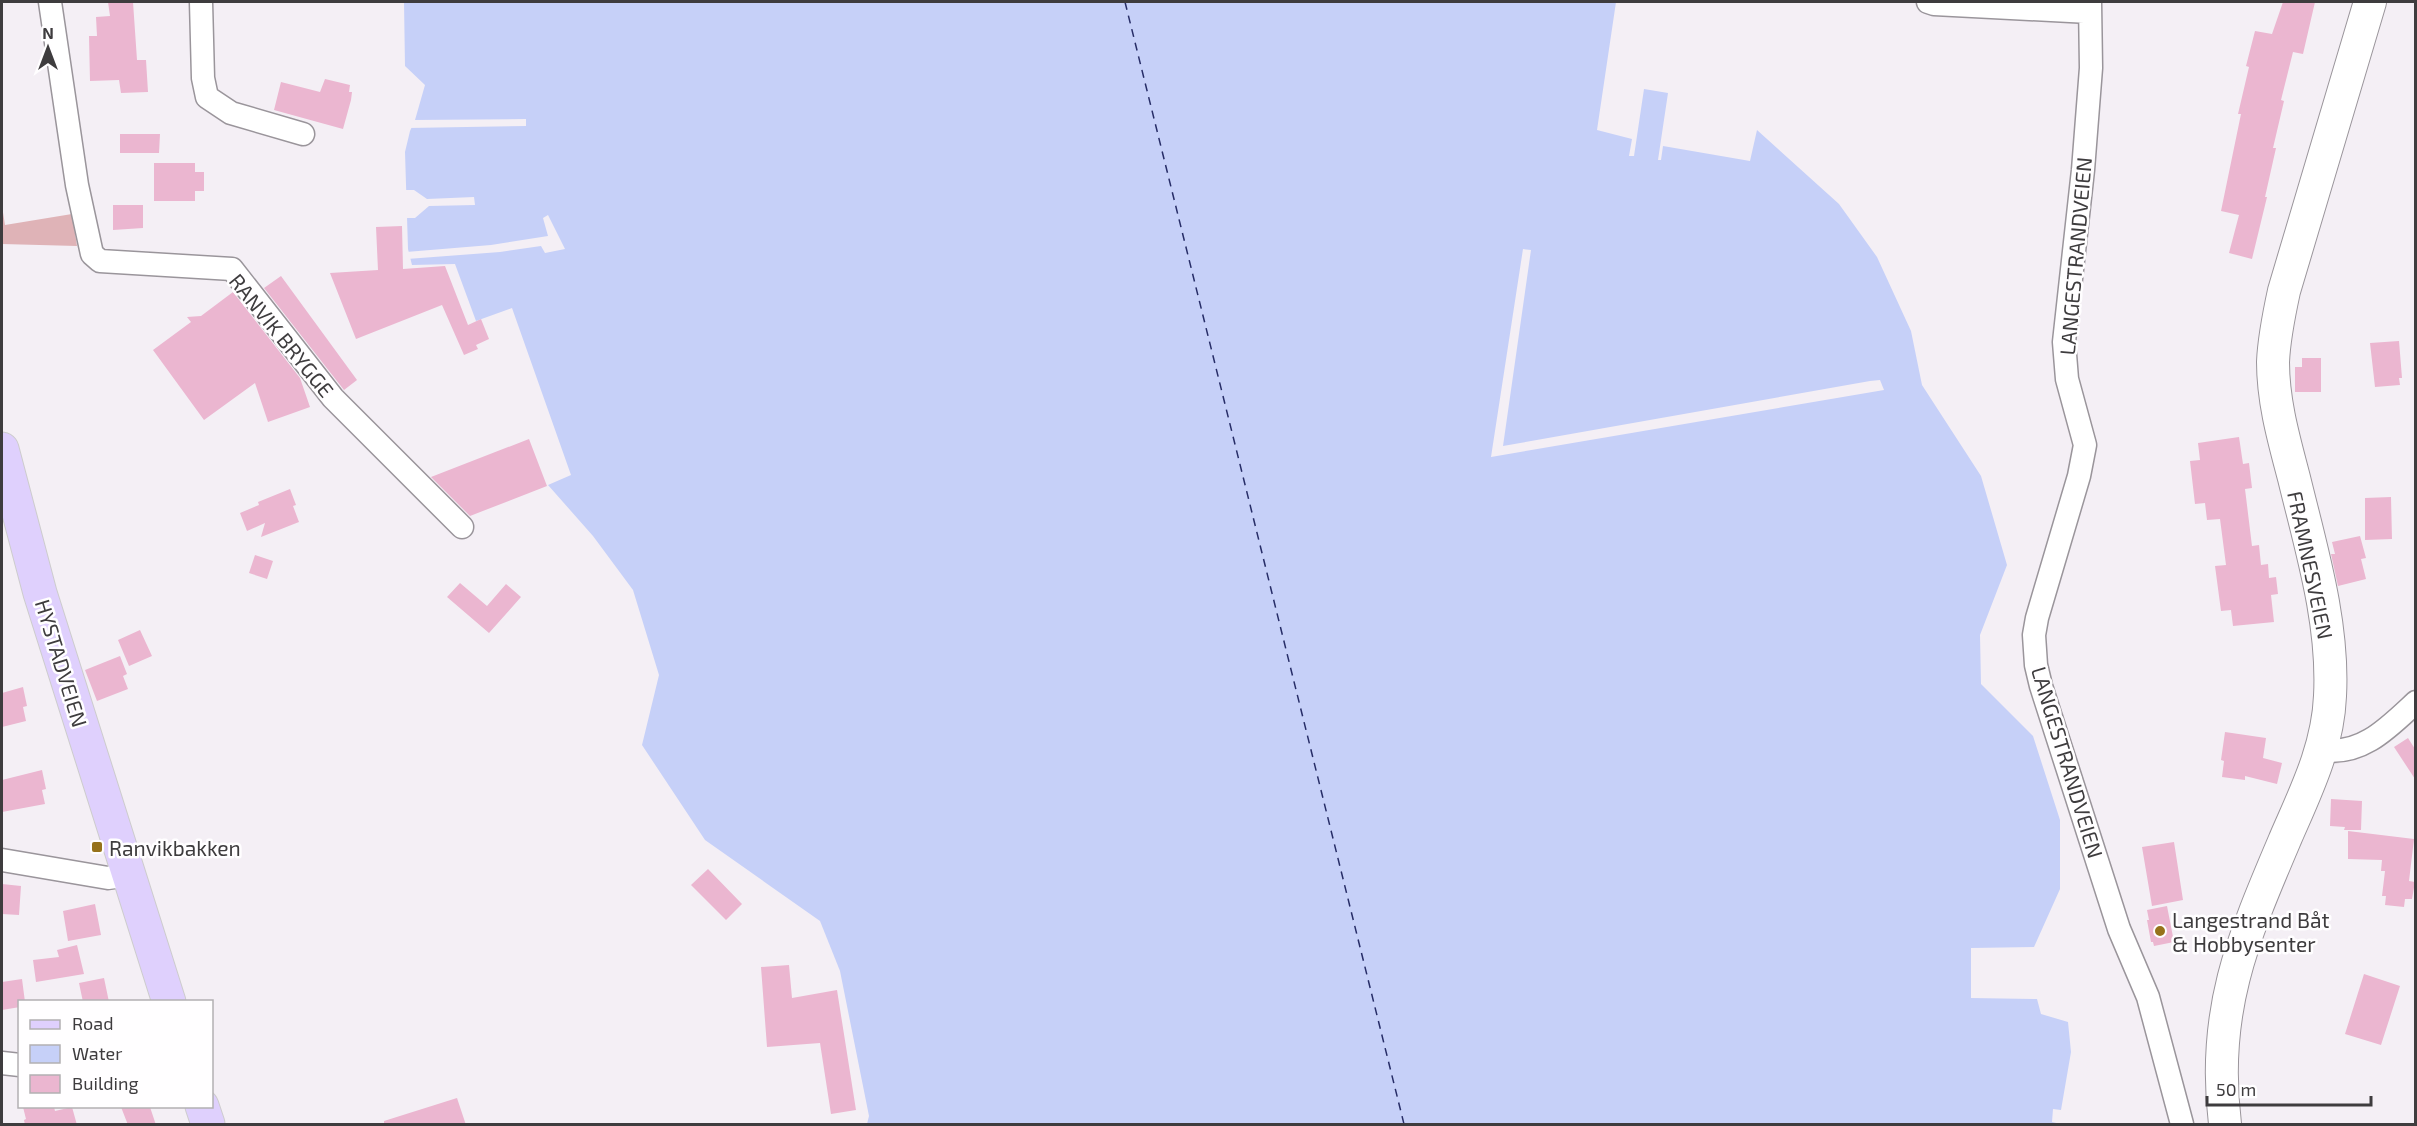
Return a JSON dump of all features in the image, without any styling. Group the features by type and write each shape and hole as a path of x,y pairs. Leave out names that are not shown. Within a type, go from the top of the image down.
{"main road":[{"name":"FRAMNESVEIEN","path":"2225,1125 2222,1045 2225,1012 2232,977 2243,940 2323,750 2330,697 2327,627 2281,431 2275,395 2273,362 2277,329 2284,291 2370,2"},
{"name":"HYSTADVEIEN","path":"2,449 40,593 169,1000"},
{"path":"202,1108 208,1125"}],"street":[{"name":"RANVIK BRYGGE","path":"50,2 77,185 92,254 100,261 232,269 333,398 462,527"},
{"path":"201,2 207,97 231,113 303,134"},
{"path":"1928,2 1934,4 2089,7"},
{"name":"LANGESTRANDVEIEN","path":"2089,7 2091,68 2083,170 2066,303 2064,342 2067,379 2085,445 2079,476 2037,618 2034,635 2036,664 2051,720 2119,929 2148,997 2182,1125"},
{"path":"2323,750 2336,752 2353,749 2385,730 2415,702"},
{"path":"2,860 108,878 129,875"},
{"path":"2,1063 18,1065"}],"shaded area":[{"path":"2,206 5,225 72,214 77,246 2,244"}],"water":[{"path":"404,2 1616,2 1597,130 1632,139 1629,156 1634,156 1644,89 1668,93 1658,160 1661,160 1663,146 1750,161 1757,130 1839,204 1877,257 1911,331 1922,385 1981,476 2007,565 1980,635 1981,684 2033,736 2060,820 2060,889 2034,947 1971,948 1971,998 2037,999 2041,1014 2068,1022 2071,1052 2061,1110 2053,1109 2052,1122 2061,1124 867,1124 869,1116 840,971 820,921 705,840 642,745 659,675 633,590 593,536 548,485 571,475 512,308 476,321 455,264 412,265 408,249 405,152 425,85 405,66"}],"pier":[{"path":"526,119 526,126 408,128 412,120"},
{"path":"404,190 414,190 427,199 474,197 475,205 429,206 415,218 406,218"},
{"path":"548,215 565,249 545,253 541,246 500,252 407,259 406,252 491,245 548,236 543,218"},
{"path":"1523,249 1531,250 1503,446 1870,381 1880,380 1884,390 1491,457"}],"building":[{"path":"108,2 133,2 137,60 146,60 148,92 121,93 119,80 90,81 89,36 97,36 96,17 110,16"},
{"path":"2283,2 2315,2 2303,54 2293,52 2281,100 2284,101 2273,148 2276,148 2252,259 2229,253 2239,215 2221,211 2241,114 2238,114 2249,67 2246,66 2255,31 2272,34"},
{"path":"325,79 350,85 351,100 343,129 274,110 281,82 320,92"},
{"path":"120,134 160,134 159,153 120,153"},
{"path":"154,163 195,163 195,172 204,172 204,191 195,191 195,201 154,201"},
{"path":"113,205 143,205 143,228 113,230"},
{"path":"402,226 403,269 445,266 468,325 481,319 489,339 476,345 478,349 464,355 442,305 356,339 330,273 378,270 376,227"},
{"path":"281,276 357,380 344,390 264,288"},
{"path":"233,292 300,378 310,407 268,422 255,383 204,420 153,350 191,322 187,317 201,316"},
{"path":"2399,341 2402,378 2399,378 2400,385 2375,387 2370,343"},
{"path":"2302,358 2321,358 2321,392 2295,392 2295,367 2302,367"},
{"path":"2239,437 2243,464 2249,463 2252,488 2245,489 2252,546 2259,545 2261,565 2268,564 2269,578 2276,577 2278,594 2271,595 2274,622 2233,626 2231,610 2221,611 2215,566 2226,565 2220,519 2207,520 2205,503 2195,504 2190,461 2200,460 2198,443"},
{"path":"529,439 547,486 470,516 431,477"},
{"path":"290,489 299,522 261,537 265,523 247,531 240,513 259,505 258,502"},
{"path":"2391,497 2392,539 2365,540 2365,498"},
{"path":"2360,536 2366,558 2361,559 2366,579 2338,586 2331,554 2335,554 2332,542"},
{"path":"255,555 273,561 267,579 249,573"},
{"path":"460,583 487,606 506,584 521,597 489,633 447,597"},
{"path":"140,630 152,656 129,666 118,640"},
{"path":"120,656 127,674 123,676 128,689 97,701 85,670"},
{"path":"23,687 27,706 23,707 26,721 2,727 2,693"},
{"path":"2225,732 2266,738 2263,758 2282,763 2277,784 2245,776 2245,780 2222,777 2224,761 2221,760"},
{"path":"2408,738 2415,749 2415,779 2394,747"},
{"path":"42,770 46,789 42,790 45,804 2,812 2,780"},
{"path":"2331,799 2362,801 2361,830 2344,830 2345,827 2330,826"},
{"path":"2348,831 2414,839 2409,881 2415,882 2412,899 2405,899 2404,907 2385,905 2386,896 2382,896 2385,871 2381,871 2382,860 2348,859"},
{"path":"2174,842 2183,900 2152,906 2142,847"},
{"path":"708,869 742,904 726,920 691,885"},
{"path":"2,884 21,886 19,915 2,914"},
{"path":"95,904 101,935 68,941 63,911"},
{"name":"Langestrand Båt & Hobbysenter","path":"2167,906 2174,942 2154,946 2151,942 2147,910"},
{"path":"77,945 84,974 36,982 33,960 59,957 57,950"},
{"path":"789,965 792,998 837,990 856,1110 831,1114 820,1043 767,1047 761,967"},
{"path":"2364,974 2400,986 2381,1045 2345,1034"},
{"path":"104,978 109,1000 83,1000 79,983"},
{"path":"22,979 25,1000 18,1000 18,1007 2,1010 2,982"},
{"path":"457,1098 466,1125 384,1125 384,1121"},
{"path":"23,1108 54,1108 55,1111 72,1108 77,1125 25,1125 24,1120 26,1119"},
{"path":"121,1108 150,1108 156,1125 128,1125"}],"ferry route":[{"path":"1125,2 1404,1124"}],"place":[{"name":"Ranvikbakken","path":"97,847"},
{"name":"Langestrand Båt & Hobbysenter","path":"2160,931"}]}
